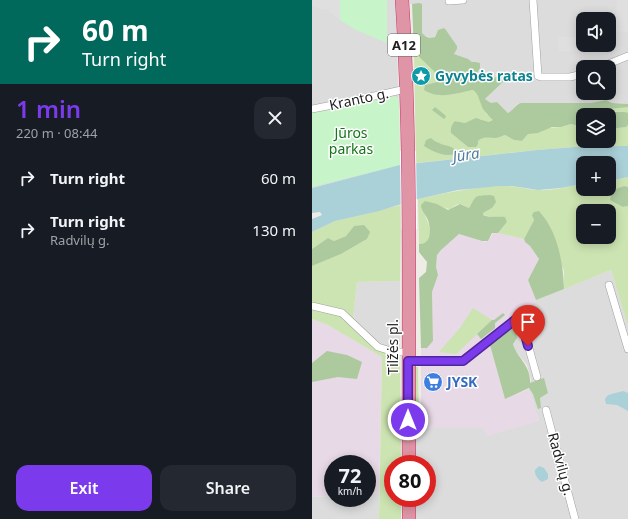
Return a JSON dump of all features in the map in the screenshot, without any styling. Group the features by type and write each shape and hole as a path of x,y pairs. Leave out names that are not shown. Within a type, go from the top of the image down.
{"highway":[{"name":"A12","path":"402,0 406,89"},
{"name":"Tilžės pl.","path":"406,89 409,229 409,455"},
{"path":"409,507 409,519"}],"street":[{"path":"449,1 464,0"},
{"path":"533,0 538,76 541,78 576,76"},
{"path":"616,61 628,56"},
{"name":"Kranto g.","path":"312,108 343,103 406,89"},
{"path":"609,285 628,349"},
{"path":"312,306 342,313 378,347 408,357 463,361 520,316 537,377"},
{"name":"Radvilų g.","path":"546,410 575,519"}],"shaded area":[{"path":"312,0 396,0 400,165 312,188"},
{"path":"312,0 340,0 340,20 326,9 320,9 312,6"},
{"path":"409,0 628,0 628,104 612,103 606,100 591,103 521,103 517,104 513,111 508,113 501,106 491,103 485,99 505,80 503,74 487,81 476,73 472,62 454,54 457,49 456,45 446,30 438,30 432,38 424,35 422,33 422,4 410,4"},
{"path":"617,0 628,0 628,32 616,31"},
{"path":"558,37 576,37 576,52 559,51"},
{"path":"494,232 524,239 539,259 528,280 536,300 511,328 490,345 505,399 529,389 539,421 487,436 483,428 421,428 421,348 427,348 433,341 432,292 438,275 436,267 437,255 459,234 485,242 488,241"},
{"path":"611,270 628,326 628,519 415,519 415,507 436,507 436,455 415,455 416,428 484,428 539,421 529,389 531,380 527,365 515,350 513,344 516,330 511,328 536,300"},
{"path":"400,281 400,348 382,346 353,317 357,282"},
{"path":"312,319 328,325 382,357 379,494 376,494 376,455 324,455 324,496 312,497"},
{"path":"376,494 379,494 379,519 312,519 312,497 324,496 324,507 376,507"}],"green space":[{"path":"340,0 387,0 387,43 356,30 340,20"},
{"path":"412,4 422,4 422,33 425,36 433,38 438,30 444,28 457,46 454,54 472,62 480,63 480,68 477,73 486,81 503,74 507,75 505,80 485,99 491,103 497,102 508,113 521,103 591,103 606,100 612,103 628,104 628,107 576,108 576,125 571,124 561,127 552,127 538,133 528,134 522,141 514,140 505,135 496,138 482,138 478,141 476,147 468,147 451,133 455,121 465,123 476,118 489,122 493,120 484,111 477,95 473,90 448,95 435,95 424,90 425,85 441,81 442,79 414,52"},
{"path":"414,52 442,79 442,81 425,85 428,93 450,95 473,90 478,94 486,114 494,120 489,122 480,119 465,123 455,121 451,133 468,147 480,138 494,138 505,135 514,140 522,141 531,132 538,133 548,128 561,127 571,124 576,125 576,147 416,163"},
{"name":"Jūros parkas","path":"393,96 397,97 399,100 400,165 312,187 312,111"},
{"path":"435,107 445,115 446,117 444,119 432,110"},
{"path":"628,107 628,113 616,111 616,108 614,108"},
{"path":"616,112 628,113 628,125 626,127 616,128"},
{"path":"628,125 628,146 616,146 616,128"},
{"path":"431,138 438,143 455,149 457,152 451,155 443,154 435,152 424,146 426,140"},
{"path":"628,177 628,187 625,186 623,207 628,206 628,326 611,270 564,289 564,270 534,220 524,239 498,233 507,222 503,217 483,215 483,213 492,208 472,203 469,208 461,204 457,204 450,209 447,209 437,204 421,208 430,230 430,235 429,240 425,243 419,244 418,199 470,189 500,186 510,186 532,190 576,185 576,196 616,196 616,180"},
{"path":"625,186 628,187 628,206 623,207 610,200 611,196 616,196 616,190"},
{"path":"490,195 494,196 496,202 492,208 483,213 483,215 505,217 507,222 498,233 492,233 488,241 482,241 459,234 437,255 436,267 438,275 432,292 433,341 427,348 421,348 419,278 426,272 427,262 419,252 419,244 426,242 430,236 430,228 421,205 425,201 437,204 448,210 460,204 469,208 476,197"},
{"path":"401,205 400,281 357,282 353,317 382,346 400,348 401,455 384,455 384,507 401,507 401,519 379,519 382,357 328,325 312,319 312,266 341,254 367,239 369,232 354,226 346,236 334,241 328,238 312,249 312,232 335,221"},
{"path":"539,211 551,228 555,238 561,258 564,289 536,300 528,280 539,259 524,239 534,220 532,215 534,212"},
{"path":"364,225 370,232 367,239 341,254 312,266 312,249 328,238 334,241 346,236 354,226"},
{"path":"473,308 492,320 456,354 439,352 460,328"},
{"path":"503,313 505,315 495,323 495,328 481,339 477,334 492,320"},
{"path":"511,328 516,330 517,338 513,344 526,366 530,377 530,383 544,378 548,393 540,398 541,408 538,409 533,394 529,388 505,399 490,345"},
{"path":"327,351 347,355 362,362 357,379 338,377 312,382 312,363"},
{"path":"414,367 418,367 419,428 416,428"}],"water":[{"path":"616,146 628,146 628,177 616,180 616,156 576,156 576,185 538,190 512,186 500,186 458,190 335,221 312,232 312,219 322,215 320,212 312,213 312,188 400,165 537,150 575,147 616,148"},
{"path":"623,391 628,393 628,411 617,405 606,404 605,399 608,395"},
{"path":"539,466 544,468 548,474 548,479 542,482 535,473 535,470"}],"pier":[{"path":"400,151 416,151 417,229 401,229"}],"place":[{"name":"Gyvybės ratas","path":"421,76"},
{"name":"JYSK","path":"433,382"}],"route":[{"path":"408,420 408,361 463,361 520,316 528,346"}],"water label":[{"name":"Jūra","path":"466,155"}]}
